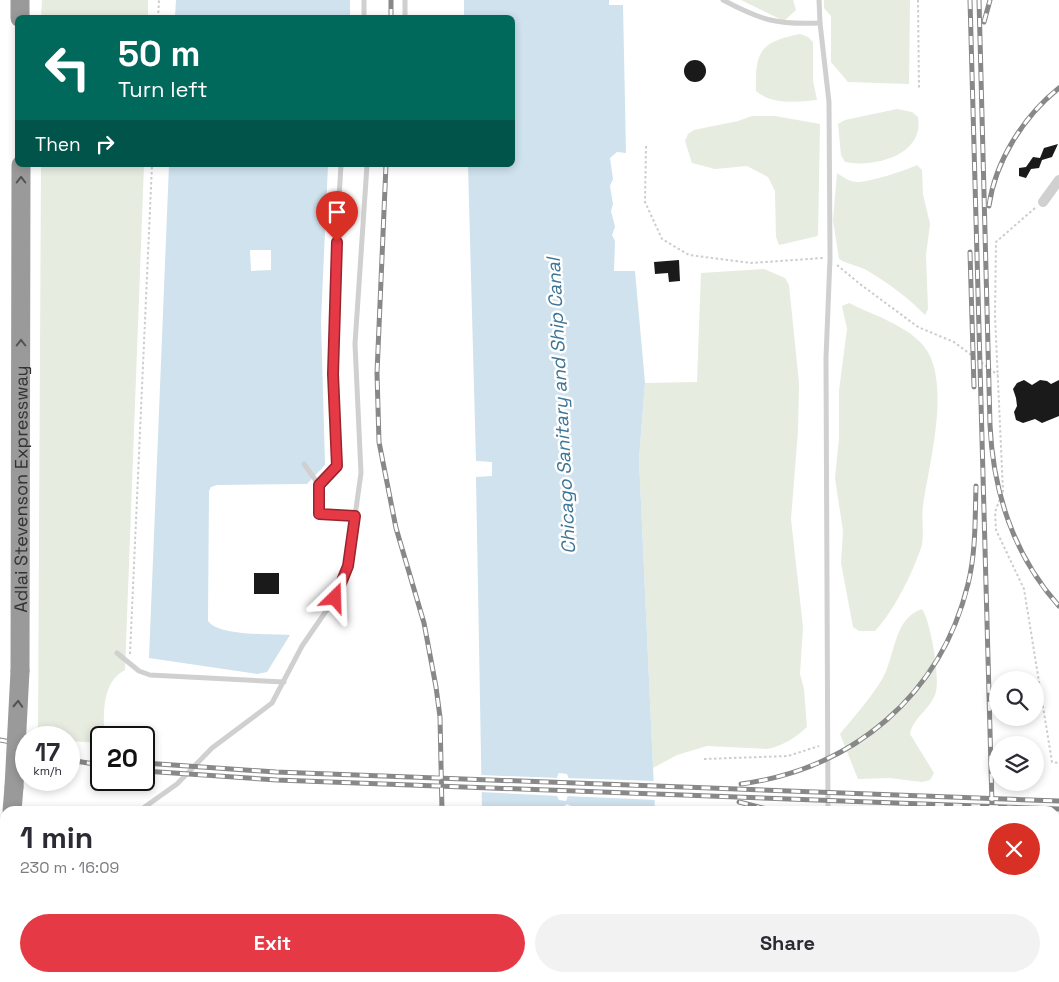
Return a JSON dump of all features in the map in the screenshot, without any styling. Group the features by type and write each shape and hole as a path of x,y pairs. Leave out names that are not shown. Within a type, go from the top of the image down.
{"highway":[{"path":"20,0 20,15"},
{"name":"Adlai Stevenson Expressway","path":"12,806 20,672 21,167"}],"street":[{"path":"1043,202 1057,188"}],"lane":[{"path":"364,0 364,15"},
{"path":"405,0 405,15"},
{"path":"723,0 762,19 788,25 820,23"},
{"path":"819,0 829,102 830,258 826,358 828,806"},
{"path":"319,485 337,466 333,365 334,281 341,167"},
{"path":"146,806 177,784 212,748 272,703 302,646 335,598 348,566 361,473 355,344 367,167"},
{"path":"304,464 319,485 319,514 355,516"},
{"path":"117,653 139,671 150,675 284,682"}],"path":[{"path":"158,15 159,0"},
{"path":"918,0 919,90"},
{"path":"646,146 645,202 662,239 689,255 751,263 830,258 860,284 918,327 954,342 998,375"},
{"path":"130,664 152,167"},
{"path":"1043,202 996,242 995,316 1003,491 995,512 996,530 1024,589 1052,762 1059,764"},
{"path":"704,759 788,756 828,743"}],"shaded area":[{"path":"42,0 148,0 148,15 41,15"},
{"path":"741,0 793,0 796,10 784,21"},
{"path":"824,0 910,0 909,84 848,82 831,62 831,16 824,8"},
{"path":"800,34 808,37 813,42 813,81 817,100 777,101 756,91 757,66 763,50 776,41"},
{"path":"897,109 912,112 918,117 918,130 914,141 906,150 895,156 870,163 845,162 841,155 838,124 845,120"},
{"path":"752,116 775,116 820,124 818,236 779,245 776,237 775,191 768,177 747,166 715,169 692,163 685,141 688,134 694,130 738,121"},
{"path":"917,165 922,170 923,194 930,224 926,255 928,309 925,315 883,281 864,269 839,259 833,220 837,173 850,181 859,182 872,180"},
{"path":"41,167 144,167 125,670 117,675 108,691 104,709 104,726 90,726 90,742 80,742 80,726 38,726"},
{"path":"764,269 785,278 789,285 799,383 798,431 791,519 803,627 800,674 804,689 807,727 798,735 773,748 707,746 677,755 653,768 639,459 645,383 697,382 701,273"},
{"path":"849,303 895,324 916,338 930,356 935,372 937,390 936,430 923,506 923,538 921,548 902,592 875,631 859,631 853,627 841,563 843,531 835,478 839,439 839,391 847,329 842,306"},
{"path":"922,609 929,626 934,652 937,688 932,700 914,723 910,734 934,773 930,780 922,782 889,778 858,779 840,734 881,681 905,621 912,614"}],"water":[{"path":"176,0 350,0 350,15 175,15"},
{"name":"Chicago Sanitary and Ship Canal","path":"464,0 609,0 609,5 623,5 626,153 617,152 610,158 613,179 610,186 613,204 611,211 615,227 612,235 615,241 614,271 635,271 645,383 639,459 655,806 571,806 567,804 564,806 482,806 476,477 492,476 492,462 476,461 468,167 515,167 515,15 464,15","holes":["559,773 567,774 569,784 566,801 559,800 555,790 556,780"]},
{"path":"169,167 328,167 321,321 325,465 307,484 217,485 211,487 209,491 208,621 214,626 233,632 290,635 267,672 257,674 149,658","holes":["250,250 271,250 271,270 251,271"]}],"pier":[{"path":"480,775 560,778 559,796 480,792"},
{"path":"566,778 656,781 657,800 565,796"}],"building":[{"path":"695,60 703,63 706,71 703,79 695,82 687,79 684,71 687,63"},
{"path":"1058,144 1052,157 1042,160 1039,168 1031,169 1026,178 1019,176 1019,168 1026,167 1033,157 1040,158 1044,148"},
{"path":"679,260 680,281 669,282 668,273 655,274 654,262"},
{"path":"1024,380 1032,385 1040,380 1051,384 1059,380 1059,416 1042,423 1035,419 1023,423 1016,420 1014,412 1017,406 1013,389 1017,383"},
{"path":"254,573 279,573 279,594 254,594"}],"railway":[{"path":"391,0 391,15"},
{"path":"970,0 992,804"},
{"path":"979,0 992,450 1001,499 1018,544 1043,587 1059,606"},
{"path":"984,22 990,0"},
{"path":"989,206 992,189 1013,141 1034,112 1059,88"},
{"path":"386,167 377,373 379,442 396,528 424,623 436,687 440,717 442,806"},
{"path":"970,252 974,387"},
{"path":"741,784 782,776 820,762 855,743 886,720 914,692 937,660 955,624 968,584 974,547 976,486"},
{"path":"0,740 15,743"},
{"path":"80,762 90,763"},
{"path":"155,764 276,772 1059,801"},
{"path":"155,772 277,780 978,806"},
{"path":"739,802 755,806"}],"route":[{"path":"335,598 348,566 355,516 319,514 319,485 337,466 333,374 334,281 337,242"}]}
